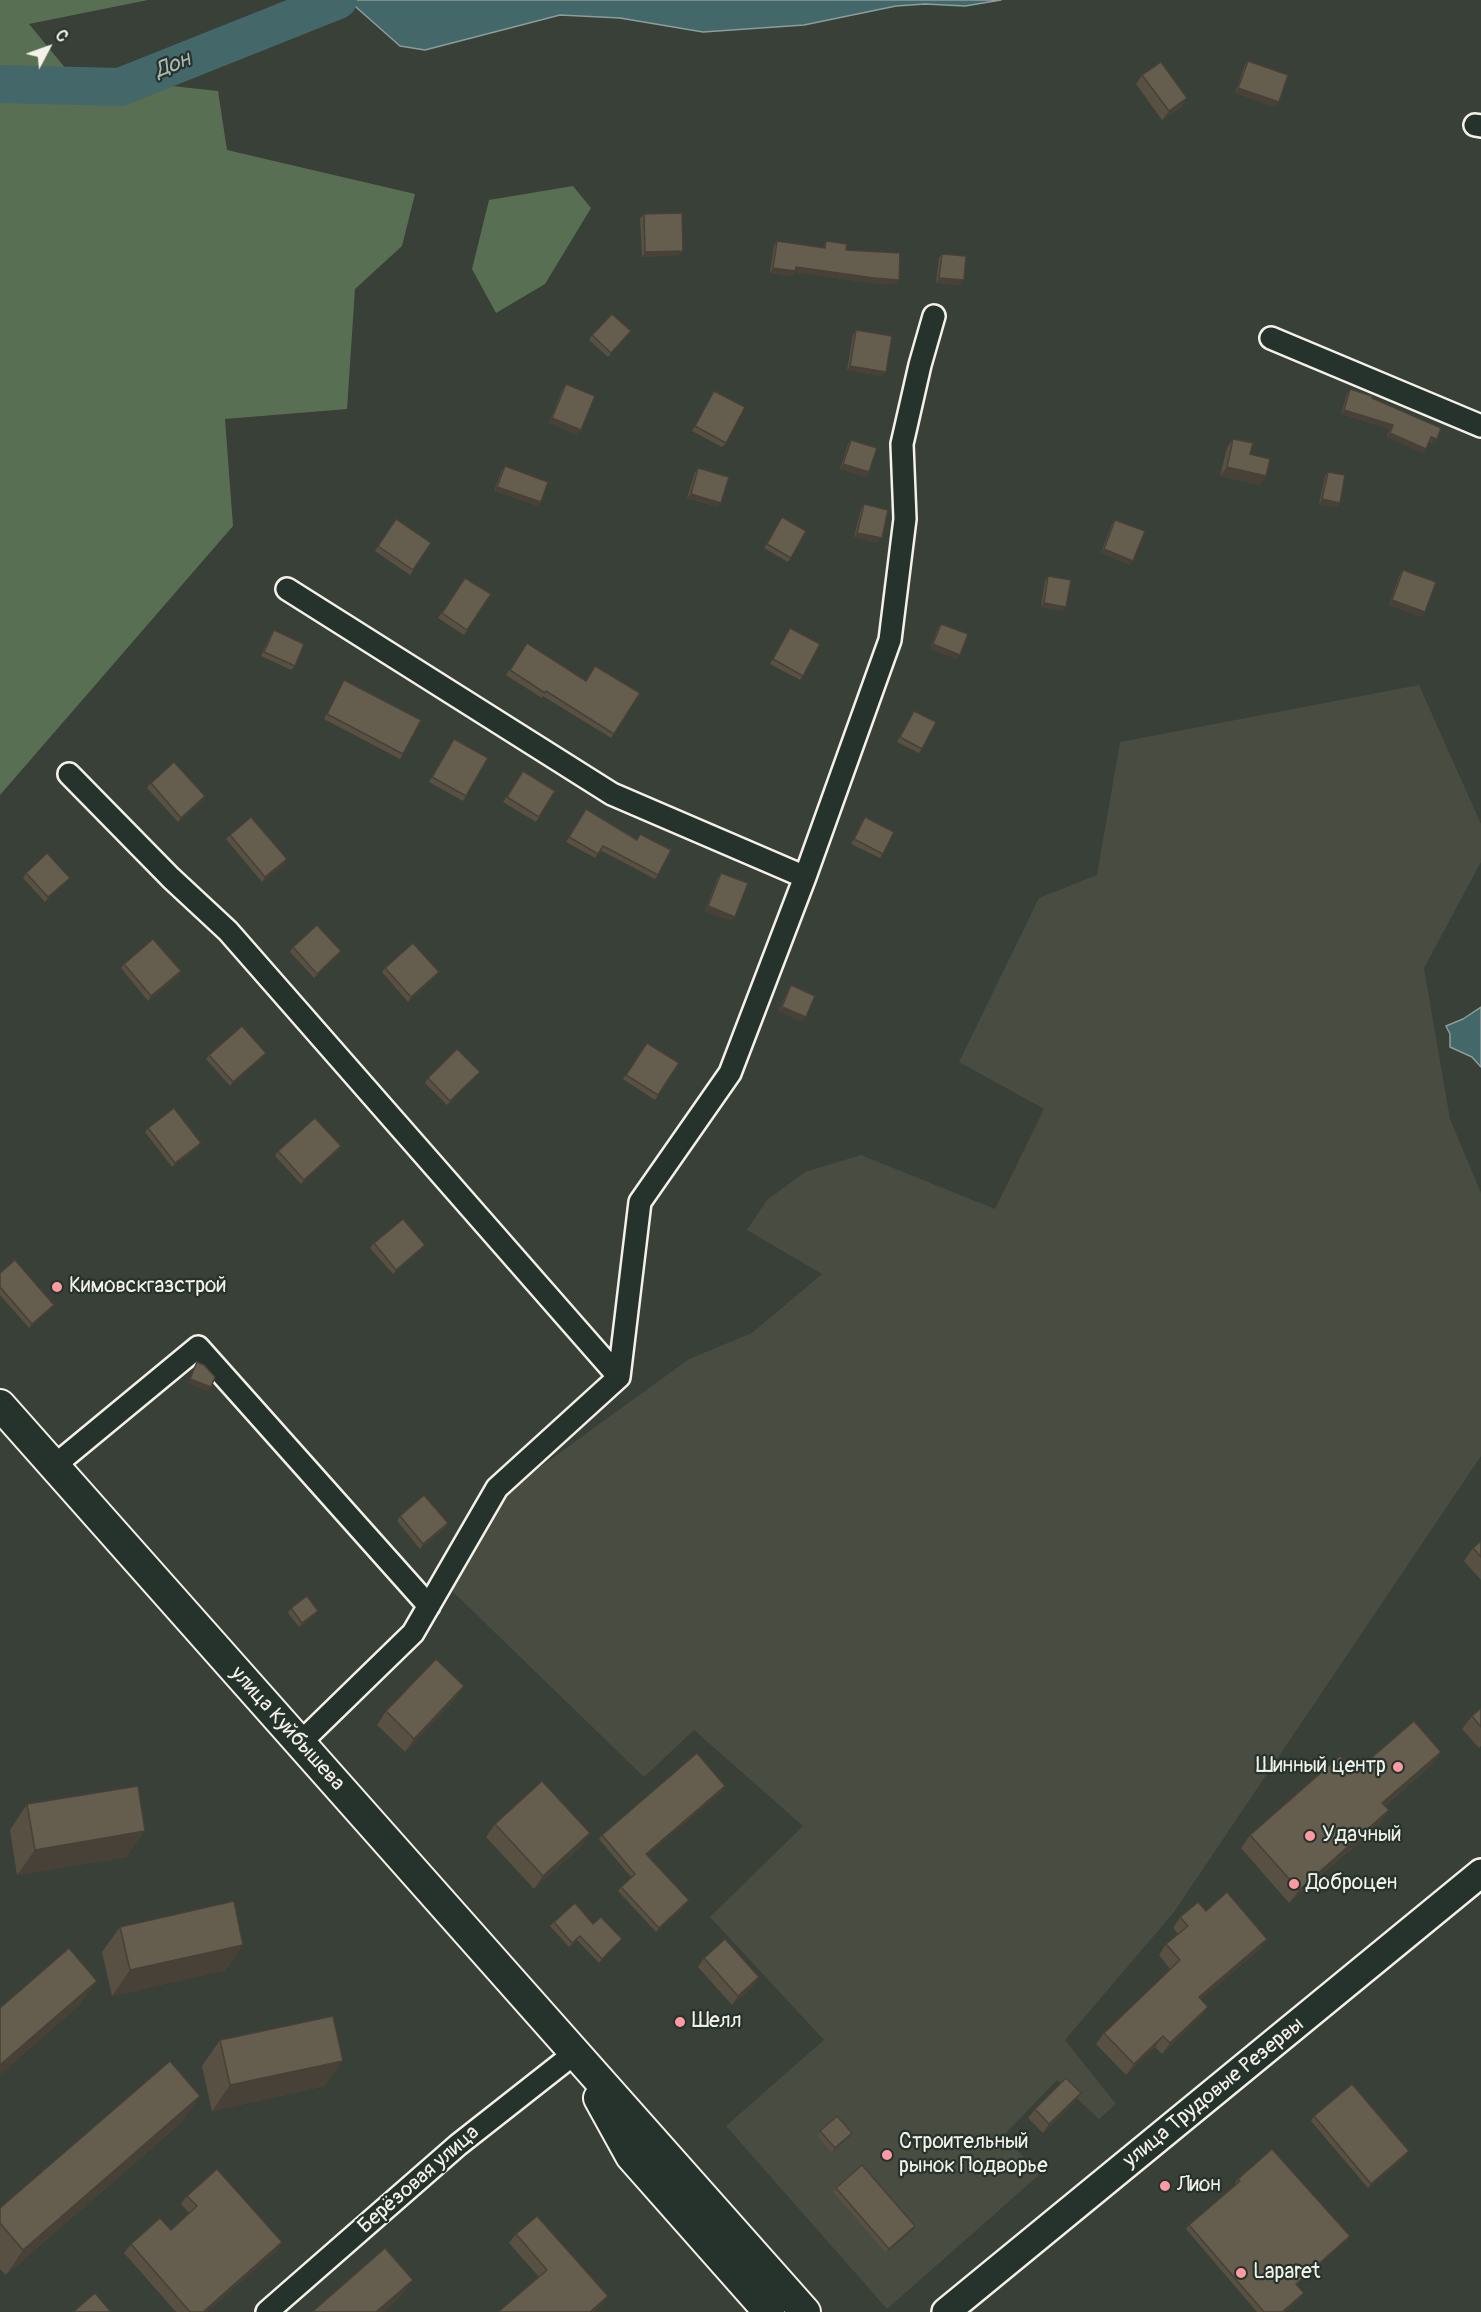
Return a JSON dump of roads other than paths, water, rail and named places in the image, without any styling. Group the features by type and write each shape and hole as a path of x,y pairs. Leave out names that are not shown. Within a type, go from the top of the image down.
{"main road":[{"name":"улица Куйбышева","path":"0,1405 575,2053"},
{"path":"575,2053 631,2156 769,2312"},
{"path":"575,2053 805,2312"}],"street":[{"path":"300,1743 413,1633 497,1488 619,1377 640,1202 730,1073 805,877 890,640 905,519 902,444 934,316"},
{"path":"1271,338 1481,426"},
{"path":"287,589 612,794 805,877"},
{"path":"69,774 171,878 228,931 619,1377"},
{"path":"54,1466 198,1347 429,1606"},
{"name":"улица Трудовые Резервы","path":"946,2312 1477,1882"},
{"name":"Берёзовая улица","path":"267,2312 458,2145 526,2089 575,2053"}],"water":[{"path":"348,0 1001,0 965,6 925,4 896,6 804,25 703,32 620,18 560,15 425,50 400,46"},
{"path":"1481,1007 1481,1067 1472,1057 1450,1047 1450,1034 1446,1026 1463,1019"}],"waterway":[{"name":"Дон","path":"0,84 120,87 338,0"}],"place":[{"name":"Кимовскгазстрой","path":"57,1287"},
{"name":"Шинный центр","path":"1398,1767"},
{"name":"Удачный","path":"1310,1836"},
{"name":"Доброцен","path":"1294,1884"},
{"name":"Шелл","path":"680,2022"},
{"name":"Строительный рынок Подворье","path":"887,2155"},
{"name":"Лион","path":"1165,2186"},
{"name":"Laparet","path":"1241,2273"}]}
